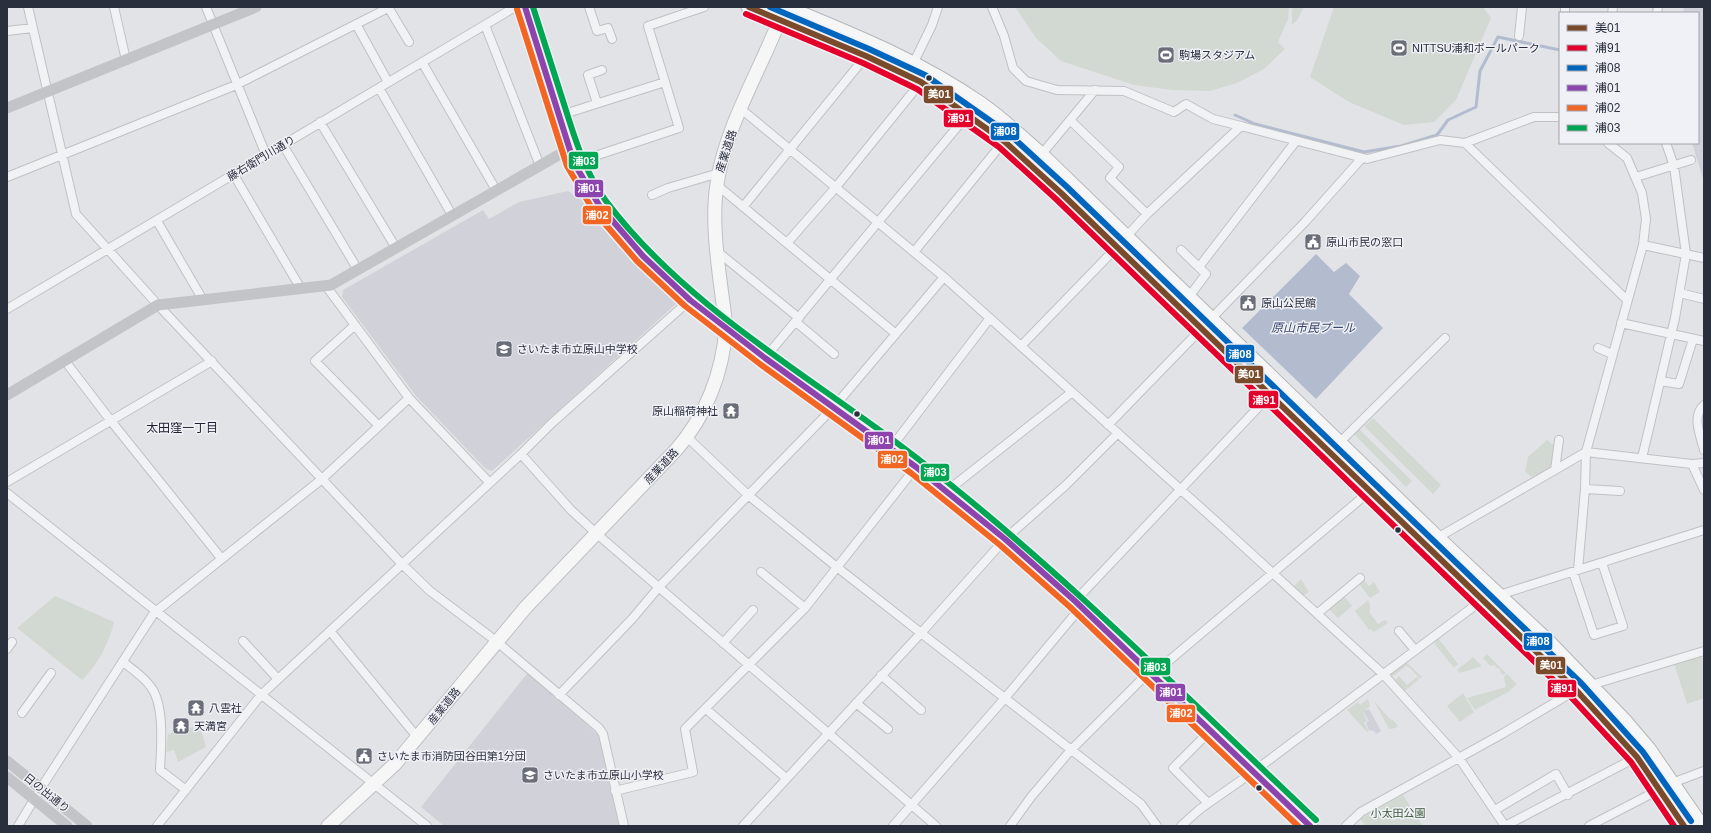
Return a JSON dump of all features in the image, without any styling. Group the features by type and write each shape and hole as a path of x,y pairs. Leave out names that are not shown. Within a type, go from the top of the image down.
{"highway":[{"path":"525,7 574,163 599,205 642,256 690,300 765,358 916,467 1005,539 1078,604 1310,826"},
{"path":"749,7 783,10 883,49 913,64 981,104 1041,154 1200,329 1269,396 1369,492 1491,598 1549,643 1591,685 1625,722 1666,786 1684,826"},
{"path":"783,10 866,56 921,82 968,114 1004,141 1188,298 1340,442 1437,538 1637,757 1666,786 1701,826"}],"main road":[{"name":"産業道路","path":"328,826 374,784 418,738 496,641 526,607 687,437 712,391 722,357 726,327 715,222 718,179 741,109 783,10"}],"street":[{"path":"28,7 76,214 158,305 402,564 430,591 496,641 599,728 603,734 614,791 624,826"},
{"path":"114,7 126,60"},
{"path":"206,7 236,85 266,155"},
{"path":"7,108 256,7"},
{"path":"7,177 236,85 389,7 409,42"},
{"name":"藤右衛門川通り","path":"7,309 515,7"},
{"path":"589,7 597,32 608,28 612,39"},
{"path":"574,163 679,128 648,26 704,7"},
{"path":"913,64 938,7"},
{"path":"992,7 1004,36 1014,68 1026,82 1057,90 1124,91 1174,112 1186,104 1213,119 1367,159 1440,140 1465,144 1534,117 1559,117"},
{"path":"1518,36 1522,7"},
{"path":"356,24 388,82"},
{"path":"485,25 540,166"},
{"path":"7,31 33,28"},
{"path":"743,207 789,148 866,56"},
{"path":"422,62 496,190"},
{"path":"597,103 588,75 602,70"},
{"path":"558,116 665,82"},
{"path":"787,243 836,187 921,82"},
{"path":"379,88 452,215"},
{"path":"1041,154 1071,121 1095,90"},
{"path":"741,109 944,277 1318,613 1384,675 1459,758 1505,826 1637,757"},
{"path":"765,358 879,223 968,114"},
{"path":"1071,121 1119,167 1110,178 1147,214"},
{"path":"320,122 396,248"},
{"path":"1021,346 1147,214 1241,126"},
{"path":"914,252 1004,141"},
{"path":"1199,267 1296,141"},
{"path":"1465,144 1627,300"},
{"path":"1602,563 1623,626 1594,634 1575,571 1585,489 1586,452 1643,245 1646,219 1642,193 1627,158 1609,144"},
{"path":"1642,458 1680,293 1686,254 1674,166 1666,144"},
{"path":"283,145 358,270"},
{"path":"7,395 158,305 331,285 569,149"},
{"path":"1108,425 1210,318 1305,222 1362,158"},
{"path":"1636,177 1691,160"},
{"path":"234,175 301,289"},
{"path":"652,195 668,188 718,179 743,207 896,334"},
{"path":"157,220 203,300"},
{"path":"1643,245 1704,258"},
{"path":"1182,250 1206,274 1188,298"},
{"path":"718,252 834,354"},
{"path":"559,695 632,619 659,587 833,408 944,277"},
{"path":"326,286 409,398 489,482"},
{"path":"1680,293 1704,299"},
{"path":"156,826 262,695 489,482 521,454 552,423 690,300"},
{"path":"890,449 990,318"},
{"path":"1621,323 1704,341"},
{"path":"355,325 315,361 379,426"},
{"path":"1329,453 1445,338"},
{"path":"1660,380 1679,384 1693,338"},
{"path":"1598,348 1612,354"},
{"path":"65,361 110,421 221,558"},
{"path":"7,482 212,361"},
{"path":"947,491 1072,393"},
{"path":"893,826 1005,698 1078,604 1181,489 1269,396"},
{"path":"18,826 41,788 156,612 221,558 322,479 409,398"},
{"path":"1704,406 1702,407 1697,421 1704,450"},
{"path":"743,826 786,778 829,734 1005,539 1066,486 1118,433"},
{"path":"687,437 748,495 838,568 1141,804 1157,826"},
{"path":"1555,470 1559,440"},
{"path":"1437,538 1586,452 1692,464 1704,463"},
{"path":"521,454 571,510 596,534 936,826"},
{"path":"1692,464 1704,490"},
{"path":"614,791 693,772 684,729 750,666 805,608 916,467"},
{"path":"1585,489 1620,491"},
{"path":"1010,826 1031,797 1070,750 1150,674 1369,492"},
{"path":"7,493 426,826"},
{"path":"1181,826 1208,803 1253,772 1473,607 1491,598 1704,530"},
{"path":"761,572 805,608"},
{"path":"1318,613 1360,578"},
{"path":"723,643 753,610"},
{"path":"330,630 418,738"},
{"path":"1399,631 1416,650"},
{"path":"242,641 278,680"},
{"path":"1591,685 1704,651"},
{"path":"123,662 151,687 158,702 161,734 160,770 186,790"},
{"path":"22,713 51,673"},
{"path":"882,675 921,710"},
{"path":"1346,826 1361,812 1459,758 1576,690"},
{"path":"856,703 888,729"},
{"path":"706,709 786,778"},
{"path":"1208,803 1173,768 1210,731"},
{"name":"日の出通り","path":"7,761 87,826"},
{"path":"1589,826 1666,786 1704,771"},
{"path":"1495,810 1556,774 1568,794"},
{"name":"日の出通り","path":"7,777 67,826"}],"shaded area":[{"path":"1684,7 1704,7 1704,182 1692,144 1699,144 1699,12 1683,12"},
{"name":"さいたま市立原山中学校","path":"579,189 595,215 678,302 492,471 486,469 416,396 342,297 343,290 483,210 489,219 519,202 568,191 574,195"},
{"name":"さいたま市立原山小学校","path":"529,671 607,743 626,826 444,826 421,807"},
{"path":"1369,709 1381,731 1376,734 1374,731 1369,730 1366,723 1369,721 1363,711"}],"green space":[{"name":"駒場スタジアム","path":"1015,7 1289,7 1288,19 1278,42 1285,49 1264,69 1237,83 1210,91 1172,90 1134,85 1061,61 1036,38"},
{"path":"1292,7 1304,7 1298,19 1292,25"},
{"name":"NITTSU浦和ボールパーク","path":"1334,7 1483,7 1491,18 1456,100 1434,122 1404,125 1349,102 1310,77"},
{"path":"1373,418 1441,485 1433,494 1364,426"},
{"path":"1358,428 1412,481 1406,487 1353,433"},
{"path":"1547,440 1556,447 1552,469 1531,477 1525,471 1528,457"},
{"path":"1301,579 1309,592 1303,596 1293,587"},
{"path":"1363,579 1369,586 1374,582 1380,592 1370,598 1359,584"},
{"path":"1343,595 1352,606 1338,618 1328,608"},
{"path":"55,596 114,622 109,638 98,661 82,680 17,628"},
{"path":"1368,600 1370,605 1370,613 1378,624 1385,620 1388,623 1374,632 1371,629 1369,630 1355,611"},
{"path":"1439,639 1458,664 1454,668 1434,643"},
{"path":"1487,654 1506,674 1502,675 1499,668 1496,668 1495,665 1490,666 1483,658"},
{"path":"1701,655 1704,666 1704,698 1687,704 1674,663"},
{"path":"1473,657 1482,666 1460,673 1457,670"},
{"path":"1406,662 1422,677 1420,679 1409,667 1406,666 1392,677 1389,675"},
{"path":"1507,674 1517,684 1508,692 1475,710 1467,698 1506,687 1504,677"},
{"path":"1399,676 1407,685 1417,677 1419,679 1405,691 1395,680"},
{"path":"1463,693 1474,712 1460,722 1447,706"},
{"path":"1368,699 1370,706 1363,712 1367,721 1364,723 1369,731 1367,732 1347,710 1358,702 1360,705"},
{"path":"1374,701 1398,726 1396,728 1389,729"},
{"path":"193,727 195,732 201,730 206,747 178,762 174,750 166,752 168,734"},
{"name":"小太田公園","path":"1403,795 1423,826 1366,826 1360,819"}],"water":[{"name":"原山市民プール","path":"1316,254 1334,272 1346,263 1360,276 1349,294 1383,328 1316,399 1242,328"}],"waterway":[{"path":"1235,115 1255,124 1364,152 1401,146 1437,135 1448,120 1476,107 1480,71 1498,37 1559,50"}],"transit line":[{"name":"浦01","path":"525,7 574,163 599,205 643,256 690,300 765,358 916,467 1005,539 1075,601 1310,826"},
{"name":"浦03","path":"533,7 580,153 598,190 639,240 675,276 714,310 797,372 881,431 974,504 1123,636 1316,820"},
{"name":"美01","path":"749,7 866,56 921,82 1004,141 1061,193 1576,690 1637,757 1684,826"},
{"name":"浦08","path":"770,7 869,49 925,75 1009,134 1067,187 1582,684 1643,752 1691,821"},
{"name":"浦02","path":"517,9 567,166 593,210 637,261 685,306 760,364 911,473 1000,545 1070,607 1298,826"},
{"name":"浦91","path":"746,14 863,63 917,89 999,147 1056,199 1570,696 1631,762 1674,826"}],"place":[{"name":"NITTSU浦和ボールパーク","path":"1399,48"},
{"name":"駒場スタジアム","path":"1166,55"},
{"name":"原山市民の窓口","path":"1313,242"},
{"name":"原山公民館","path":"1248,303"},
{"name":"さいたま市立原山中学校","path":"504,349"},
{"name":"原山稲荷神社","path":"731,411"},
{"name":"八雲社","path":"196,708"},
{"name":"天満宮","path":"181,726"},
{"name":"さいたま市消防団谷田第1分団","path":"364,756"},
{"name":"さいたま市立原山小学校","path":"530,775"}],"district":[{"name":"太田窪一丁目","path":"182,428"}]}
